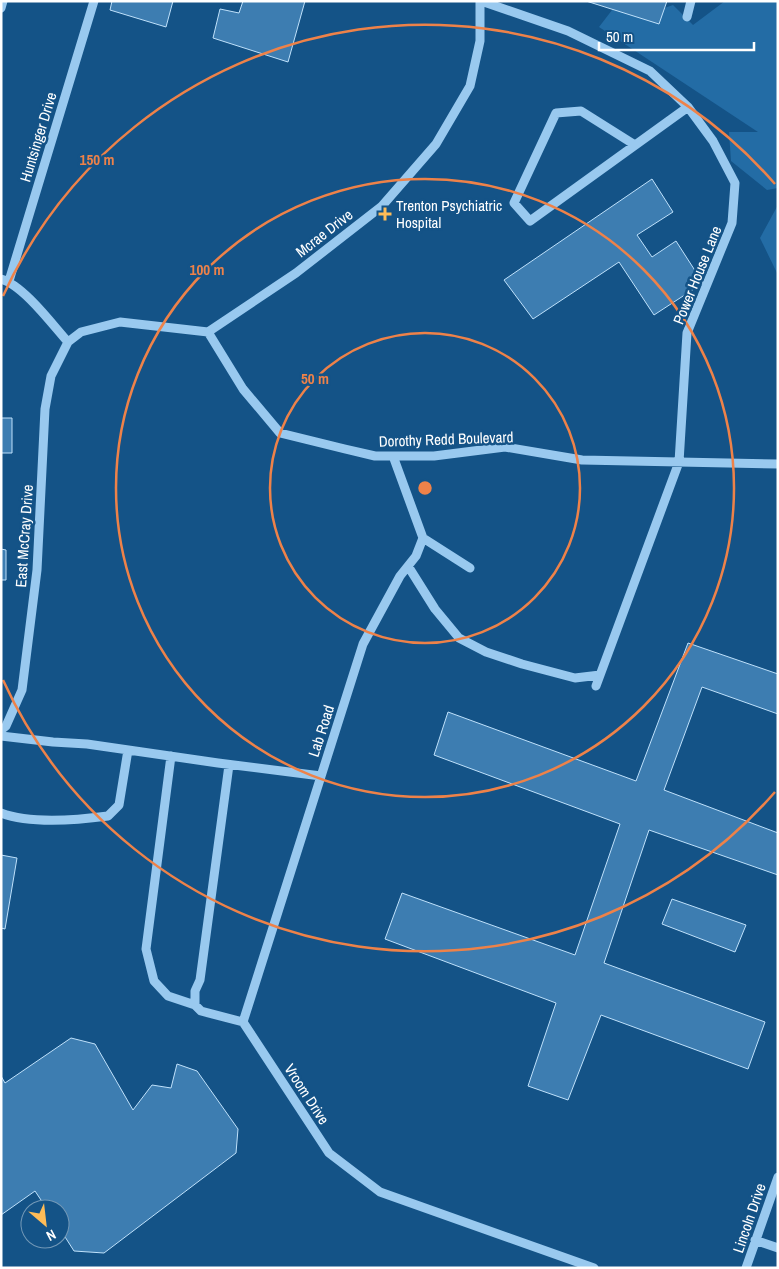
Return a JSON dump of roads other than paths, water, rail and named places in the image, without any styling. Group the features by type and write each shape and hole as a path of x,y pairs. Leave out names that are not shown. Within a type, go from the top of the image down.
{"street":[{"path":"1,8 3,1"},
{"name":"Huntsinger Drive","path":"5,280 94,1"},
{"name":"Power House Lane","path":"481,1 568,31 650,71 688,107 713,141 735,183 732,223 687,334 679,462 596,686"},
{"name":"Mcrae Drive","path":"208,332 296,273 382,206 436,144 470,86 480,41 481,1"},
{"path":"687,17 691,1"},
{"path":"635,145 581,111 556,113 514,203 530,221 688,107"},
{"path":"5,280 26,295 68,342 82,332 120,322 208,332"},
{"name":"Dorothy Redd Boulevard","path":"208,332 243,389 280,433 374,456 434,456 505,447 582,460 778,464"},
{"name":"East McCray Drive","path":"1,730 6,726 22,690 37,570 45,409 51,376 68,342"},
{"path":"393,456 423,538 470,568"},
{"name":"Lab Road","path":"1,736 87,744 229,765 321,776 363,644 400,576 416,556 423,538"},
{"path":"408,566 435,609 459,638 486,652 575,678 600,674"},
{"path":"1,813 14,818 78,820 108,816 119,805 128,750"},
{"path":"171,756 146,949 154,982 168,996 195,1005 201,1011 243,1022 321,776"},
{"path":"195,1005 229,765"},
{"name":"Vroom Drive","path":"243,1022 329,1154 380,1192 594,1268"},
{"name":"Lincoln Drive","path":"746,1268 778,1177"},
{"path":"755,1240 778,1248"}],"place":[{"name":"Trenton Psychiatric Hospital","path":"385,214"}]}
